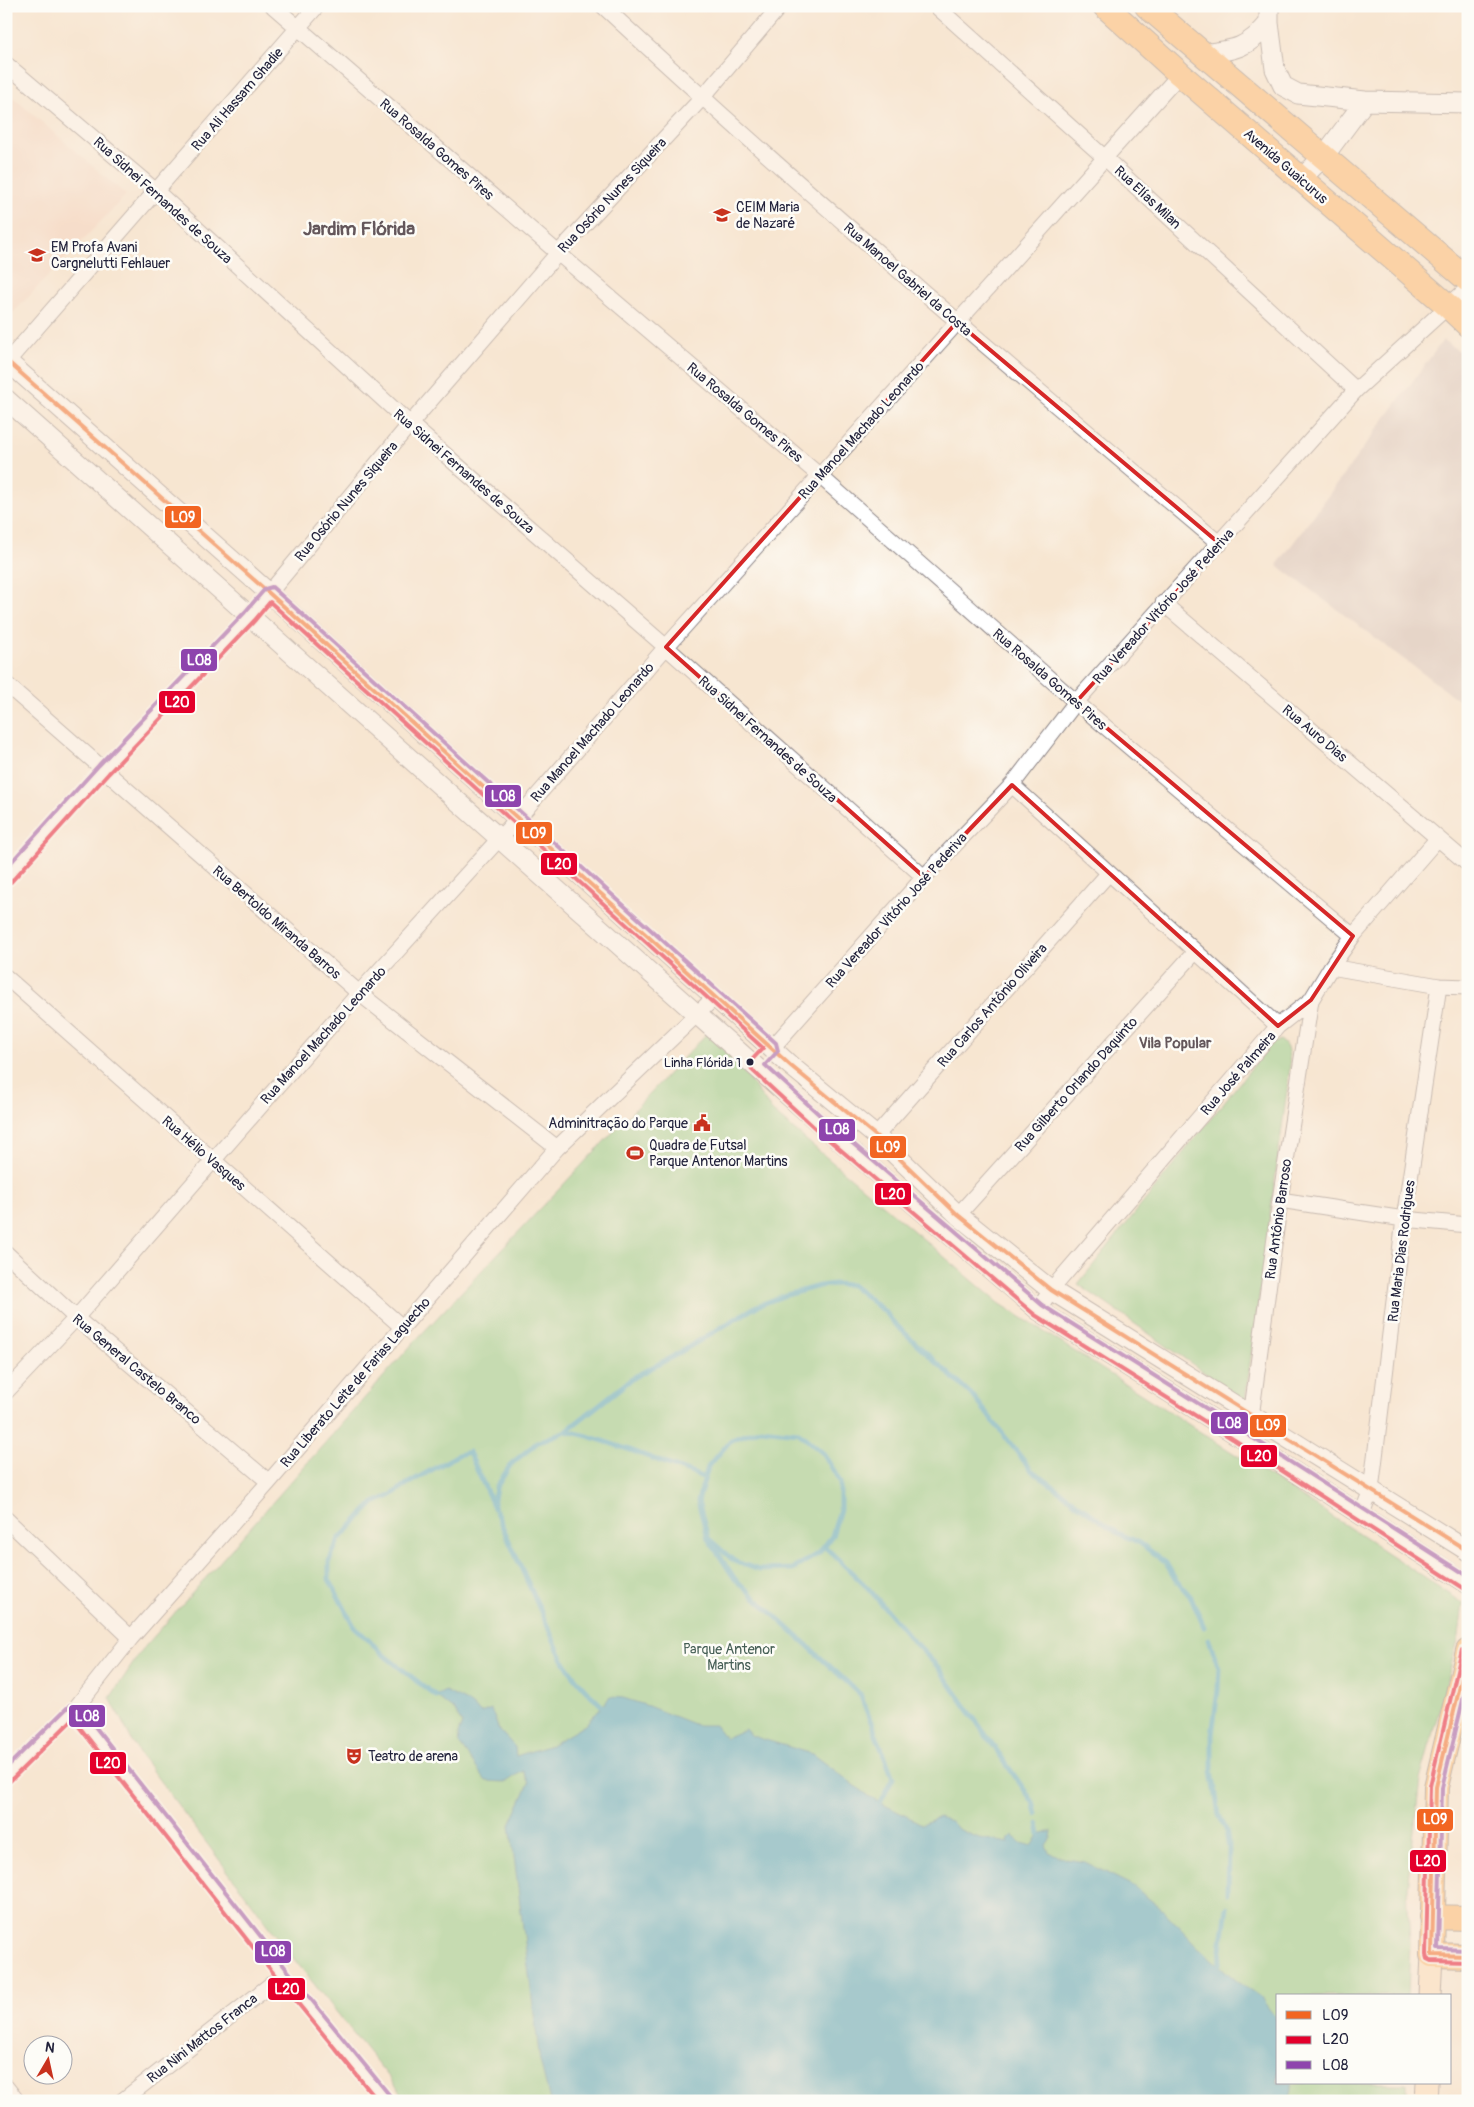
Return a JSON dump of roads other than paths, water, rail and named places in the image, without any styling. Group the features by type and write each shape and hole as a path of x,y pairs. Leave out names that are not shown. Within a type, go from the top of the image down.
{"main road":[{"name":"Avenida Guaicurus","path":"1105,6 1180,74 1468,325"},
{"path":"1147,6 1468,280"},
{"path":"1430,1994 1436,1787 1468,1650"},
{"path":"1432,1917 1468,1918"},
{"path":"1432,1955 1468,1956"},
{"path":"1426,2101 1427,2084"}],"street":[{"name":"Rua Rosalda Gomes Pires","path":"273,6 558,253 820,476 1076,702 1353,936"},
{"name":"Rua Ali Hassam Ghadie","path":"7,361 318,6"},
{"name":"Rua Manoel Gabriel da Costa","path":"603,6 702,98 957,322 1220,544"},
{"name":"Rua Osório Nunes Siqueira","path":"6,878 104,769 250,616 410,424 558,253 702,98 780,6"},
{"name":"Rua Elías Milan","path":"936,6 1105,158 1356,390"},
{"path":"1201,54 1234,50 1256,38 1269,14"},
{"path":"1269,14 1275,69 1283,86 1298,94 1365,101 1468,103"},
{"name":"Rua Sidnei Fernandes de Souza","path":"6,64 157,192 410,424 666,647 924,877"},
{"name":"Rua Manoel Machado Leonardo","path":"6,1392 76,1318 212,1160 518,818 666,647 1180,74"},
{"path":"1301,179 1324,156 1365,101"},
{"name":"Rua Vereador Vitório José Pederiva","path":"772,1048 924,877 1012,785 1076,702 1163,603 1220,544 1356,390 1468,288"},
{"path":"7,361 269,592 772,1048 876,1136 958,1216 1051,1290 1251,1417 1468,1551"},
{"path":"6,399 820,1123 1038,1310 1239,1436 1468,1584"},
{"name":"Rua Auro Dias","path":"1163,603 1468,864"},
{"name":"Rua Bertoldo Miranda Barros","path":"6,684 359,994 557,1148"},
{"path":"1012,785 1278,1026"},
{"name":"Rua José Palmeira","path":"1038,1310 1051,1290 1278,1026 1310,1000 1353,936 1438,838"},
{"name":"Rua Carlos Antônio Oliveira","path":"876,1136 1108,874"},
{"name":"Rua Gilberto Orlando Daquinto","path":"958,1216 1195,952"},
{"path":"1331,967 1439,986 1468,988"},
{"name":"Rua Hélio Vasques","path":"6,977 402,1327"},
{"name":"Rua Maria Dias Rodrigues","path":"1361,1516 1371,1490 1404,1219 1439,986"},
{"name":"Rua Liberato Leite de Farias Laguecho","path":"8,1772 74,1710 131,1638 269,1482 557,1148 715,996"},
{"name":"Rua Antônio Barroso","path":"1239,1436 1251,1417 1280,1200 1310,1000"},
{"path":"756,1065 772,1048"},
{"path":"1280,1200 1404,1219 1468,1225"},
{"name":"Rua General Castelo Branco","path":"6,1253 76,1318 269,1482"},
{"path":"6,1519 131,1638"},
{"path":"74,1710 283,1975 386,2101"},
{"name":"Rua Nini Mattos Franca","path":"122,2101 283,1975"},
{"path":"6,2087 17,2101"}],"water":[{"path":"445,1691 467,1702 481,1713 491,1709 499,1730 515,1747 516,1756 551,1745 585,1725 610,1697 623,1698 696,1725 715,1725 725,1738 746,1729 752,1736 813,1754 873,1799 922,1824 939,1817 951,1821 958,1829 979,1838 1009,1843 1008,1840 1013,1835 1021,1843 1032,1846 1040,1835 1052,1831 1051,1838 1046,1845 1049,1852 1066,1859 1085,1862 1133,1886 1163,1910 1198,1947 1237,1981 1261,1998 1276,2018 1276,2084 1293,2084 1288,2101 550,2101 540,2061 510,1825 529,1783 523,1771 506,1782 486,1781 459,1744 458,1734 462,1724 455,1711 436,1696"}],"waterway":[{"path":"566,1431 634,1377 672,1357 757,1306 783,1296 819,1286 834,1284 852,1285 885,1312 894,1323 974,1397 1031,1470 1116,1532 1140,1543 1166,1563 1175,1579 1191,1597 1204,1627"},
{"path":"708,1538 734,1561 759,1570 793,1569 819,1553 832,1536 840,1509 840,1482 824,1454 799,1433 760,1429 731,1440 708,1467 698,1501 708,1538 735,1579 860,1694 893,1778 880,1803"},
{"path":"493,1505 496,1488 511,1464 538,1442 566,1431 630,1450 705,1478"},
{"path":"436,1696 385,1656 354,1626 329,1579 329,1561 339,1539 374,1503 390,1496 458,1455 469,1452 560,1654 579,1682 602,1706"},
{"path":"824,1546 868,1588 912,1640 938,1667 1033,1802 1036,1814"},
{"path":"1209,1640 1219,1668 1212,1735 1212,1770 1219,1815 1226,1830 1229,1849 1228,1894"},
{"path":"1038,1824 1040,1835"},
{"path":"1219,1964 1227,1907"}],"place":[{"name":"CEIM Maria de Nazaré","path":"722,215"},
{"name":"EM Profª Avani Cargnelutti Fehlauer","path":"37,255"},
{"name":"Linha Flórida 1","path":"750,1062"},
{"name":"Adminitração do Parque","path":"702,1123"},
{"name":"Quadra de Futsal Parque Antenor Martins","path":"635,1153"},
{"name":"Teatro de arena","path":"354,1756"}],"district":[{"name":"Jardim Flórida","path":"359,228"},
{"name":"Vila Popular","path":"1175,1043"}],"park label":[{"name":"Parque Antenor Martins","path":"729,1658"}]}
